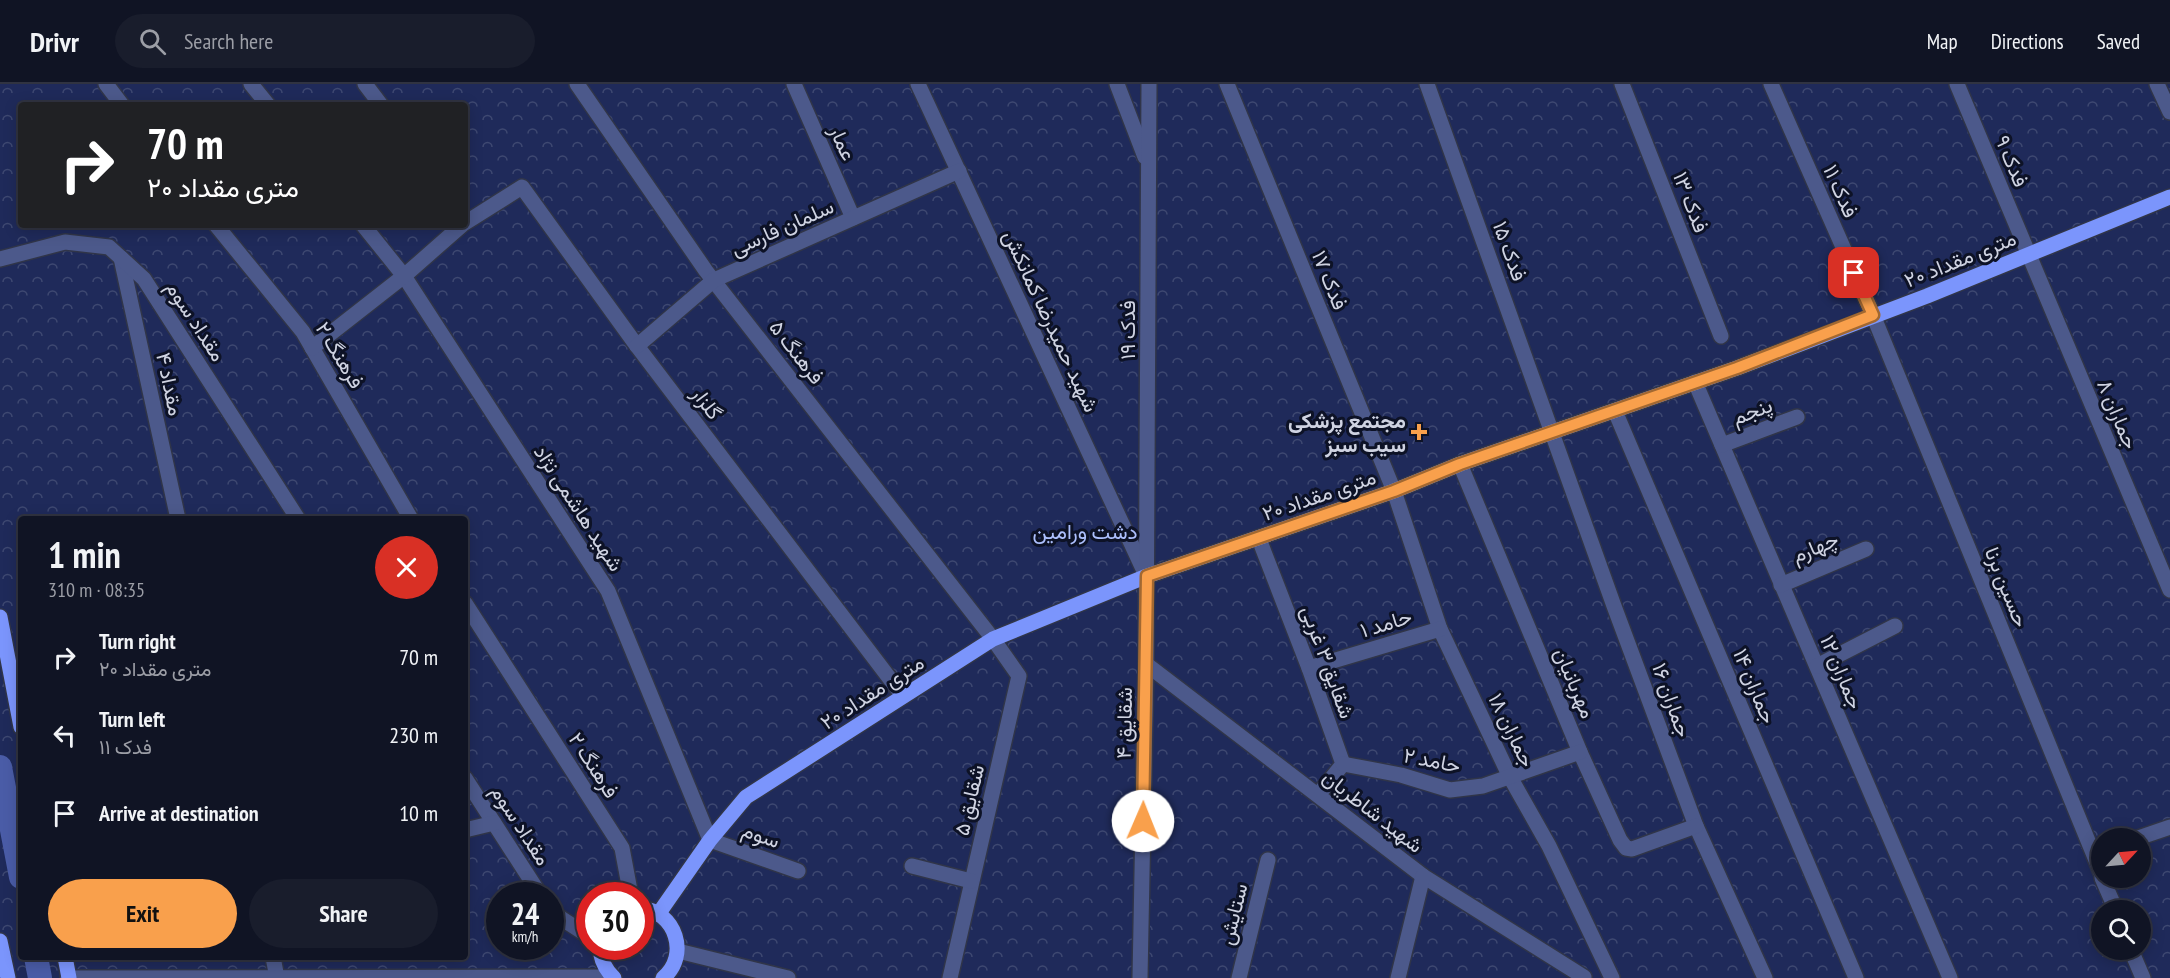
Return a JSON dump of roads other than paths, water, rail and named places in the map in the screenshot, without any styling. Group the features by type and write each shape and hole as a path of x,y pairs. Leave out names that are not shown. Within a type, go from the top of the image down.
{"main road":[{"name":"۲۰ متری مقداد","path":"658,913 710,840 746,797 993,639 1147,576 1394,491 1460,464 1615,411 1927,296 2170,197"},
{"path":"0,617 18,711"},
{"path":"654,912 670,923 676,936 678,951 674,965 663,978"},
{"path":"0,941 8,978"},
{"path":"65,960 68,978"},
{"path":"602,960 614,978"}],"street":[{"path":"106,84 120,102"},
{"path":"251,84 266,102"},
{"path":"365,84 379,102"},
{"name":"فرهنگ ۵","path":"577,84 714,280 993,639"},
{"name":"عمار","path":"794,84 853,218"},
{"name":"شهید حمیدرضا کمانکش","path":"918,84 1147,576"},
{"path":"1117,84 1149,165"},
{"name":"فدک ۱۹","path":"1147,576 1149,84"},
{"name":"فدک ۱۷","path":"1227,84 1394,491"},
{"name":"فدک ۱۵","path":"1427,84 1553,431"},
{"name":"فدک ۱۳","path":"1622,84 1721,336"},
{"name":"فدک ۱۱","path":"1771,84 1873,315"},
{"name":"فدک ۹","path":"1957,84 2028,254"},
{"path":"2157,84 2170,112"},
{"name":"سلمان فارسی","path":"637,346 714,280 959,171"},
{"name":"گلزار","path":"468,218 522,187 637,346 903,696"},
{"name":"فرهنگ ۲","path":"218,228 303,332 409,516"},
{"name":"شهید هاشمی نژاد","path":"365,228 404,276 608,591 710,840"},
{"name":"گلزار","path":"312,348 404,276 456,228"},
{"name":"مقداد سوم","path":"0,259 65,242 109,247 144,279 296,516"},
{"name":"جماران ۸","path":"2028,254 2170,590"},
{"name":"مقداد ۴","path":"121,258 177,516"},
{"name":"حسین برنا","path":"1873,315 2091,840"},
{"name":"جماران ۱۲","path":"1695,382 1950,978"},
{"name":"جماران ۱۴","path":"1615,411 1856,978"},
{"name":"پنجم","path":"1722,445 1797,417"},
{"name":"جماران ۱۶","path":"1553,431 1614,606 1696,826 1765,978"},
{"name":"مهربانیان","path":"1460,464 1580,752 1620,840 1626,848 1632,849 1696,826"},
{"name":"جماران ۱۸","path":"1394,491 1440,629 1510,777 1549,846 1609,972"},
{"name":"شقایق ۳ غربی","path":"1259,539 1343,764"},
{"name":"چهارم","path":"1782,585 1866,549"},
{"name":"شقایق ۴","path":"1140,978 1147,576"},
{"name":"فرهنگ ۲","path":"468,608 622,848 628,882"},
{"path":"1817,666 1895,626"},
{"name":"حامد ۱","path":"1309,668 1440,629"},
{"name":"شقایق ۵","path":"950,978 1019,676 993,639"},
{"name":"شهید شاطریان","path":"1146,664 1423,876 1584,977"},
{"name":"حامد ۲","path":"1343,764 1401,775 1450,790 1483,786 1580,752"},
{"path":"1318,795 1343,764"},
{"name":"مقداد سوم","path":"468,783 532,882"},
{"path":"468,829 494,823"},
{"path":"2151,834 2170,827"},
{"name":"سوم","path":"710,840 798,871"},
{"name":"ستایش","path":"1239,978 1268,860"},
{"path":"912,866 971,881"},
{"path":"1398,978 1423,876"},
{"path":"678,951 788,978"},
{"path":"274,960 277,978"},
{"path":"2135,960 2143,978"},
{"path":"1584,977 1609,972"},
{"path":"68,978 614,978"}],"waterway":[{"path":"0,767 18,861"},
{"path":"37,960 40,978"}],"place":[{"name":"مجتمع پزشکی سیب سبز","path":"1419,432"}],"park label":[{"name":"دشت ورامین","path":"1085,531"}]}
